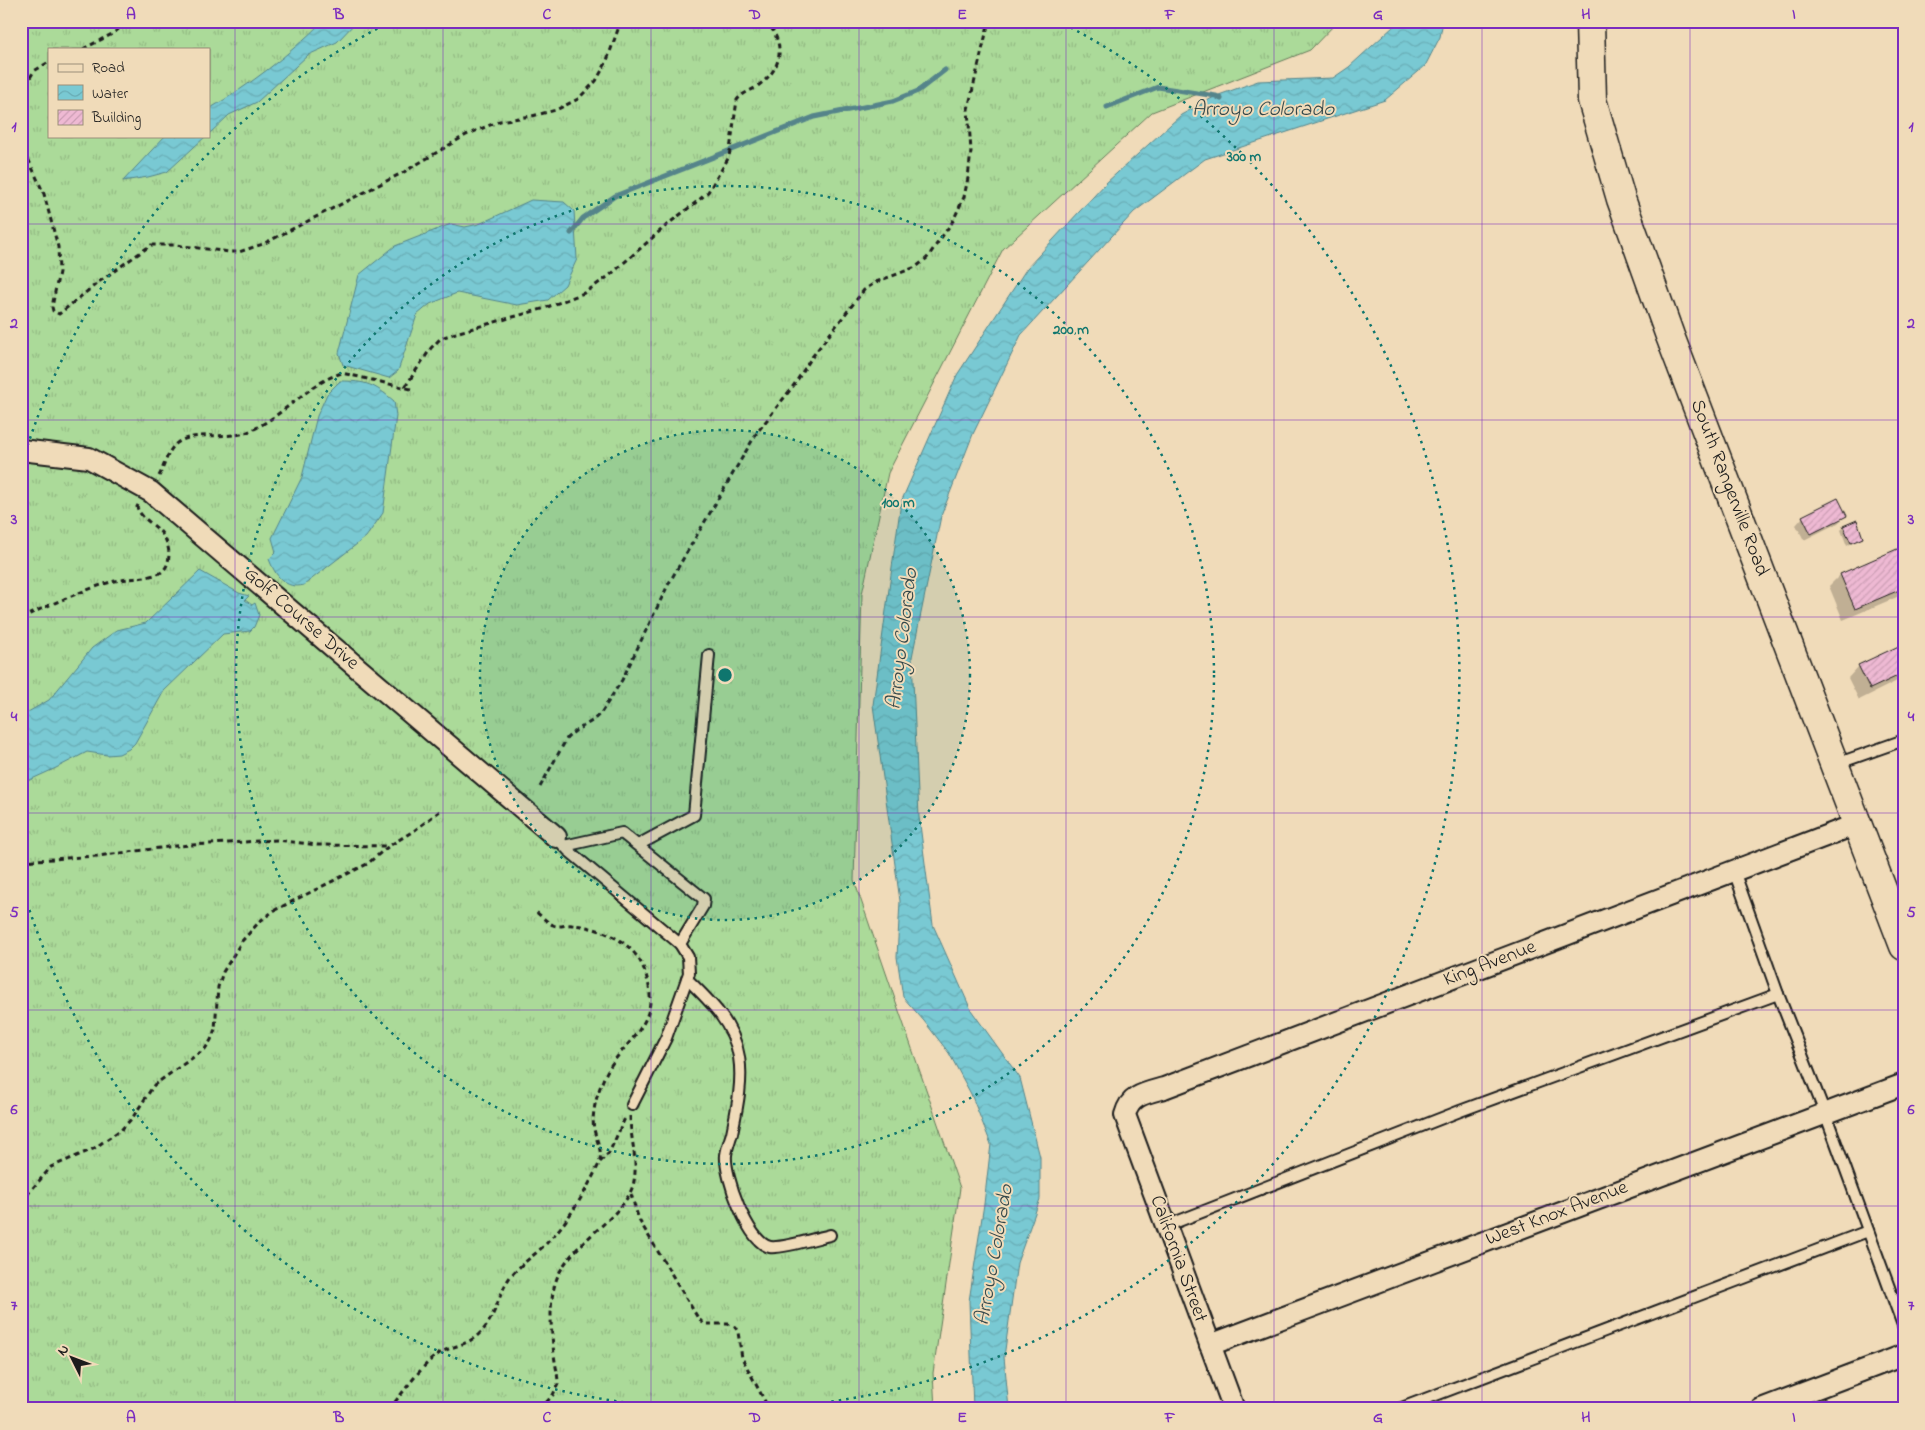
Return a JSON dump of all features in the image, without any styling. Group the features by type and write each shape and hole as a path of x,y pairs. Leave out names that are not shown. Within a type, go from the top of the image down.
{"main road":[{"name":"South Rangerville Road","path":"1592,22 1592,100 1621,199 1674,345 1904,946"}],"street":[{"name":"Golf Course Drive","path":"21,450 89,458 149,490 560,842"},
{"name":"King Avenue","path":"1126,1108 1135,1098 1858,824"},
{"name":"West Knox Avenue","path":"1210,1344 1904,1084"},
{"name":"California Street","path":"1126,1108 1125,1115 1234,1409"},
{"path":"1761,1409 1904,1356"}],"lane":[{"path":"638,845 694,815 709,656"},
{"path":"1835,764 1904,740"},
{"path":"560,842 622,833 704,899 703,906 680,944"},
{"path":"560,842 680,944 688,957 689,973 666,1038 632,1105"},
{"path":"1734,871 1778,994 1825,1113 1904,1328"},
{"path":"687,979 709,1000 725,1020 739,1055 741,1075 726,1156 740,1210 752,1233 761,1244 772,1247 830,1235"},
{"path":"1166,1226 1460,1111 1778,994"},
{"path":"1399,1409 1868,1231"}],"path":[{"path":"85,48 112,34 130,21"},
{"path":"21,143 44,194 58,247 59,272 52,307 53,311 59,314 100,281 151,245 176,245 230,252 249,250 404,172 471,132 500,121 537,115 569,104 586,93 596,81 606,63 621,21"},
{"path":"405,387 431,348 441,338 550,307 596,287 708,192 730,158 737,100 768,77 779,57 778,37 766,21"},
{"path":"540,787 568,738 601,713 622,680 653,612 756,434 794,385 812,357 864,290 876,282 916,267 932,252 953,221 964,197 968,178 970,151 968,109 989,21"},
{"path":"21,93 34,71 48,63"},
{"path":"21,618 108,583 154,575 166,568 169,554 162,532 139,512 138,507 162,472 167,456 178,442 194,438 220,437 245,433 278,414 331,376 342,374 411,389"},
{"path":"21,1202 51,1167 93,1149 122,1129 154,1085 205,1049 215,1029 218,988 223,972 242,942 260,921 275,910 367,864 389,846 415,830 440,811"},
{"path":"21,861 97,856 176,846 277,840 317,845 389,846"},
{"path":"536,911 552,925 578,926 598,931 620,940 638,958 649,988 650,1008 647,1017 634,1039 607,1072 598,1096 594,1122 601,1149 600,1162"},
{"path":"390,1409 433,1358 446,1350 472,1340 487,1325 509,1279 548,1241 573,1212 600,1162 609,1153 630,1110 635,1180 624,1203 568,1259 558,1277 551,1312 558,1384 553,1395 540,1409"},
{"path":"630,1193 639,1220 698,1318 704,1324 728,1324 735,1327 738,1332 742,1358 769,1409"}],"green space":[{"path":"21,21 1338,21 1310,50 1152,112 1003,249 888,473 862,594 854,880 960,1188 933,1373 935,1409 21,1409"}],"water":[{"path":"323,21 357,21 337,42 308,55 257,102 229,115 210,133 210,108 269,69"},
{"name":"Arroyo Colorado","path":"1393,21 1443,21 1440,37 1425,66 1385,100 1205,159 1134,212 1021,335 973,434 941,516 912,657 919,817 933,925 971,1010 1020,1078 1040,1157 1040,1199 1017,1263 1004,1357 1009,1409 973,1409 969,1301 991,1144 971,1094 949,1053 903,997 897,957 900,901 873,705 901,502 957,375 1027,268 1106,183 1181,115 1216,96 1258,81 1333,78 1349,67 1394,26"},
{"path":"163,138 204,138 167,172 123,181"},
{"path":"531,200 564,202 574,211 577,259 565,285 548,300 517,305 457,293 430,304 417,315 398,371 389,378 343,365 339,353 359,275 395,246 451,224 465,227 479,224"},
{"path":"340,381 363,383 375,387 394,401 396,416 383,513 366,537 304,585 291,585 278,576 269,559 276,552 272,538 302,477 317,416 327,394"},
{"path":"200,571 239,593 249,596 245,600 252,605 255,603 259,615 254,627 250,631 223,634 164,691 135,743 129,749 119,754 107,755 87,752 21,784 21,716 49,700 92,648 117,630 146,623"}],"building":[{"path":"1838,498 1847,516 1811,534 1802,516"},
{"path":"1857,520 1863,538 1851,543 1843,526"},
{"path":"1904,546 1904,588 1855,609 1840,574"},
{"path":"1901,645 1904,651 1904,673 1870,689 1858,665"}],"waterway":[{"path":"571,233 583,218 615,196 814,117 893,101 918,91 945,70"},
{"path":"1107,107 1158,87 1216,96 1221,99"}]}
